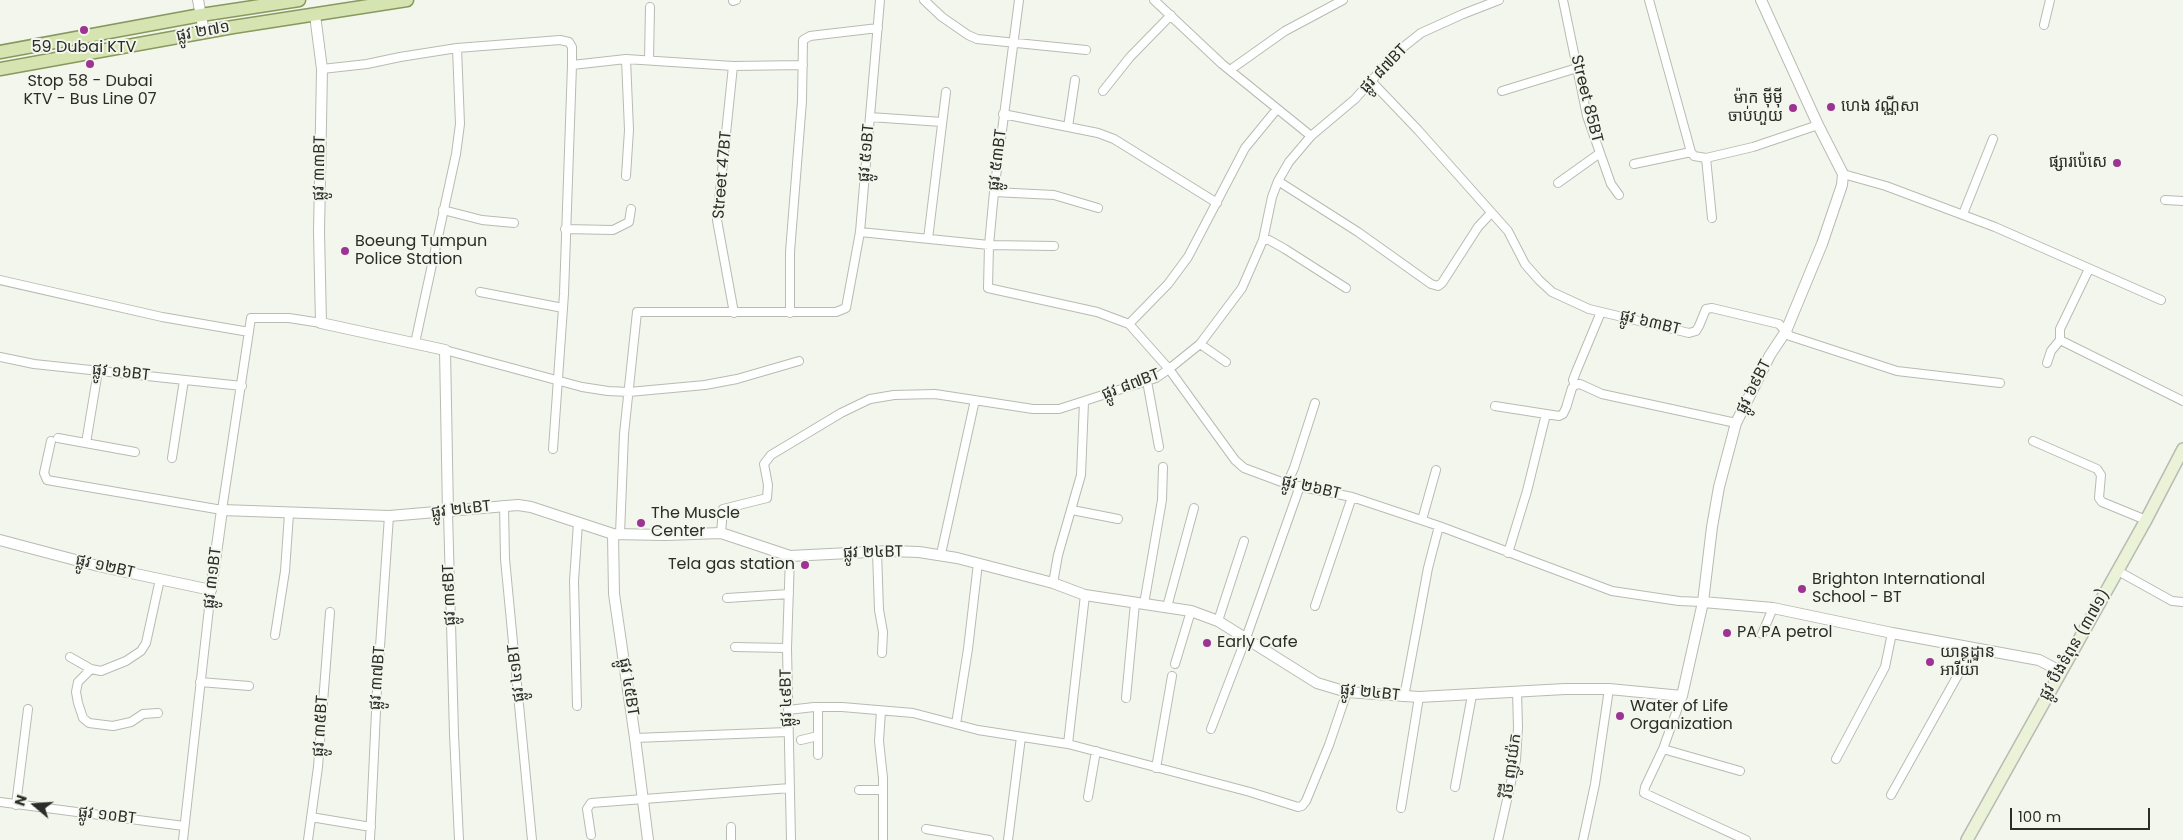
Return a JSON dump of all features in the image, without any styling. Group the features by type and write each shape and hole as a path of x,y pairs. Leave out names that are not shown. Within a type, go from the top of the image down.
{"main road":[{"name":"ផ្លូវ ២៧១","path":"0,52 201,15 299,0"},
{"name":"ផ្លូវ ២៧១","path":"0,69 204,32 407,0"},
{"name":"ផ្លូវ បឹងទំពុន (៣៧១)","path":"1966,840 2118,571 2183,449"}],"street":[{"path":"198,0 204,32"},
{"name":"ផ្លូវ ៥១BT","path":"790,313 836,312 843,310 847,304 860,232 880,0"},
{"path":"924,0 942,17 968,35 984,40 1086,50"},
{"name":"ផ្លូវ ៥៣BT","path":"988,278 994,192 1019,0"},
{"path":"1153,0 1230,70 1311,136"},
{"path":"1230,70 1286,32 1342,0"},
{"name":"ផ្លូវ ៨៧BT","path":"721,533 724,509 768,498 768,485 764,464 770,455 840,413 870,399 894,395 935,394 1033,409 1058,409 1147,382 1169,370 1200,344 1242,288 1262,240 1272,197 1278,182 1290,162 1311,136 1355,99 1397,52 1421,33 1499,0"},
{"name":"Street 85BT","path":"1564,0 1587,116 1611,184 1619,195"},
{"path":"1649,0 1691,152 1698,158 1706,158 1752,147 1818,125"},
{"path":"1761,0 1818,125 1843,174 1886,186 1964,214 2162,300"},
{"path":"2044,25 2050,0"},
{"path":"649,60 650,7"},
{"name":"ផ្លូវ ៣៣BT","path":"315,15 322,68 319,232 320,322"},
{"path":"1103,91 1130,58 1171,15"},
{"path":"616,534 637,312 790,313 790,252 802,101 803,40 805,38 878,28"},
{"path":"322,68 367,64 457,48 560,40 569,42 572,47 572,65 563,308 553,449"},
{"path":"415,343 456,154 460,124 457,48"},
{"path":"572,65 626,59 733,66 803,65"},
{"path":"626,59 628,130 626,176"},
{"name":"Street 47BT","path":"733,66 717,220 734,313"},
{"path":"1502,91 1577,68"},
{"path":"1068,126 1075,80"},
{"name":"ផ្លូវ ៦៣BT","path":"1372,82 1418,130 1508,231 1525,264 1552,292 1601,312 1623,315 1689,333 1696,331 1706,309 1712,308 1779,324 1790,336 1897,371 2000,383"},
{"path":"928,239 946,92"},
{"path":"1129,324 1168,284 1188,257 1245,148 1277,109"},
{"path":"1003,114 1068,126 1114,139 1217,203"},
{"path":"870,117 942,122"},
{"path":"1964,214 1993,139"},
{"path":"1558,182 1600,152"},
{"path":"1634,164 1691,152"},
{"path":"1706,158 1712,218"},
{"name":"ផ្លូវ ៦៩BT","path":"1746,840 1644,793 1663,749 1682,696 1703,602 1712,527 1726,457 1736,423 1770,355 1786,331 1822,244 1842,185 1843,174"},
{"path":"1278,182 1358,232 1431,284 1438,286 1442,284 1478,227 1491,213"},
{"path":"994,192 1054,195 1098,208"},
{"path":"2165,200 2183,201"},
{"path":"565,230 613,230 629,222 631,209"},
{"path":"443,210 482,220 514,224"},
{"path":"860,232 989,245 1054,246"},
{"path":"1262,240 1269,240 1285,249 1346,288"},
{"path":"2047,363 2051,351 2060,340 2060,329 2089,269"},
{"name":"ផ្លូវ ២៦BT","path":"988,278 988,288 1097,312 1129,324 1169,370 1235,460 1244,468 1287,484 1352,497 1422,520 1620,594 1703,602"},
{"path":"0,280 162,317 248,332"},
{"path":"480,292 563,308"},
{"path":"1495,406 1559,416 1563,414 1574,385 1573,380 1601,312"},
{"name":"ផ្លូវ ៣១BT","path":"183,840 211,590 251,318 289,318 320,322"},
{"path":"320,322 445,350 591,388 629,392 705,385 737,379 799,361"},
{"path":"2060,340 2183,401"},
{"path":"1200,344 1226,362"},
{"name":"ផ្លូវ ៣៩BT","path":"445,350 454,734 459,840"},
{"name":"ផ្លូវ ១៦BT","path":"0,357 34,364 242,386"},
{"path":"98,371 86,443 135,452"},
{"path":"172,458 184,380"},
{"path":"1147,382 1159,447"},
{"path":"1574,385 1580,384 1602,394 1736,423"},
{"path":"941,554 975,400"},
{"path":"1053,583 1058,554 1081,475 1084,402"},
{"path":"1287,484 1315,403"},
{"path":"1508,553 1527,491 1546,414"},
{"name":"ផ្លូវ ២៤BT","path":"86,443 55,439 44,473 46,480 222,510 289,514 389,516 448,512 504,505 531,506 616,534 721,533 790,556 877,552 941,554 1053,583 1085,596 1167,607 1191,612 1218,621 1317,683 1347,692 1419,698 1565,689 1609,689 1682,696"},
{"path":"2033,441 2097,469 2101,475 2100,498 2102,502 2146,520"},
{"path":"1126,698 1140,604 1162,500 1163,468"},
{"path":"1422,520 1436,470"},
{"path":"1211,729 1246,638 1300,486"},
{"path":"1315,606 1352,497"},
{"name":"ផ្លូវ ៤១BT","path":"504,505 505,559 532,840"},
{"path":"1167,607 1194,508"},
{"path":"1072,510 1118,519"},
{"path":"275,635 285,571 289,514"},
{"name":"ផ្លូវ ៣៧BT","path":"370,840 376,690 386,582 389,516"},
{"path":"577,706 574,581 578,523"},
{"path":"1404,697 1428,568 1439,526"},
{"name":"ផ្លូវ ៤៥BT","path":"616,534 614,594 636,738 648,840"},
{"name":"ផ្លូវ ១២BT","path":"0,540 98,566 211,590"},
{"path":"1218,621 1244,541"},
{"path":"877,552 879,610 883,636 882,653"},
{"name":"ផ្លូវ ៤៩BT","path":"790,556 787,648 791,840"},
{"path":"956,724 968,649 978,563"},
{"path":"2118,571 2172,600 2183,602"},
{"path":"70,657 92,670 101,671 126,661 142,651 146,643 160,579"},
{"path":"727,598 789,594"},
{"path":"1068,744 1085,596"},
{"path":"1703,602 1773,608 1892,633 2039,660 2060,671"},
{"path":"1762,634 1773,608"},
{"name":"ផ្លូវ ៣៥BT","path":"308,840 318,767 330,612"},
{"path":"1175,664 1191,612"},
{"path":"1836,759 1885,667 1892,633"},
{"path":"735,647 787,648"},
{"path":"1892,795 1973,648"},
{"path":"92,670 78,682 76,692 83,718 89,723 113,726 130,722 143,714 158,714"},
{"path":"1156,768 1172,676"},
{"path":"200,682 249,686"},
{"path":"1584,840 1595,784 1609,689"},
{"path":"788,710 842,707 913,713 1021,737 1068,744 1250,792 1298,807 1302,806 1329,745 1347,692"},
{"name":"វិថី ញូវយ៉ក","path":"1498,840 1516,760 1518,727 1516,692"},
{"path":"1454,787 1472,695"},
{"path":"1401,808 1419,698"},
{"path":"818,707 818,754"},
{"path":"16,805 28,709"},
{"path":"881,711 879,741 883,790 883,840"},
{"path":"636,738 788,732"},
{"path":"801,740 818,736"},
{"path":"1008,840 1021,737"},
{"path":"1663,749 1740,771"},
{"path":"1088,798 1096,751"},
{"path":"591,835 587,809 589,804 790,788"},
{"path":"859,790 883,790"},
{"name":"ផ្លូវ ១០BT","path":"0,802 184,826"},
{"path":"311,817 371,827"},
{"path":"731,827 731,840"},
{"path":"926,829 989,840"}],"place":[{"name":"59 Dubai KTV","path":"84,30"},
{"name":"Stop 58 - Dubai KTV - Bus Line 07","path":"90,64"},
{"name":"ហេង វណ្ណីសា","path":"1831,107"},
{"name":"ម៉ាក ម៉ីម៉ី ចាប់ហួយ","path":"1793,108"},
{"name":"ផ្សារប៉េសេ","path":"2117,163"},
{"name":"Boeung Tumpun Police Station","path":"345,251"},
{"name":"The Muscle Center","path":"641,523"},
{"name":"Tela gas station","path":"805,565"},
{"name":"Brighton International School - BT","path":"1802,589"},
{"name":"PA PA petrol","path":"1727,633"},
{"name":"Early Cafe","path":"1207,643"},
{"name":"យាន្ដដ្ឋាន អារីយ៉ា","path":"1930,662"},
{"name":"Water of Life Organization","path":"1620,716"}]}
